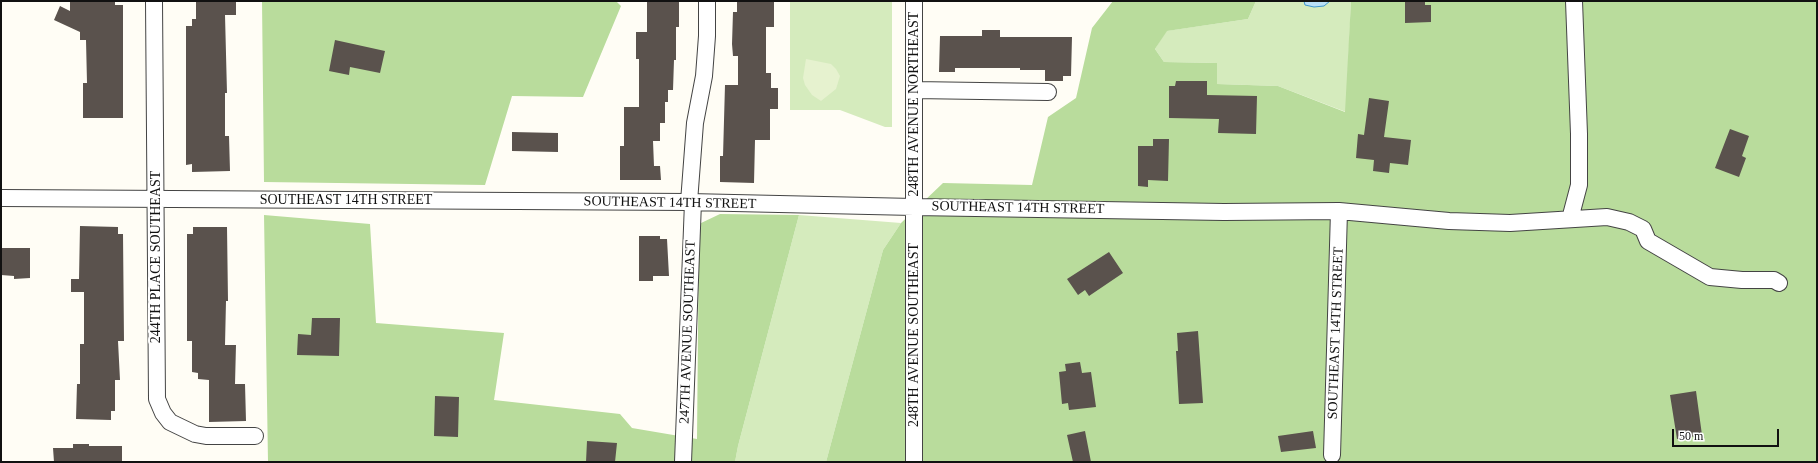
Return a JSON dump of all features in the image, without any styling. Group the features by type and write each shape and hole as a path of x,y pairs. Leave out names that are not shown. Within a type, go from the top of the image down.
{"street":[{"name":"244TH PLACE SOUTHEAST","path":"154,1 156,381 158,399 163,413 170,422 195,434 206,436 255,436"},
{"name":"247TH AVENUE SOUTHEAST","path":"682,462 695,123 704,76 707,36 707,1"},
{"name":"248TH AVENUE NORTHEAST","path":"914,1 914,208"},
{"path":"1570,219 1579,185 1579,134 1574,1"},
{"path":"914,90 1048,92"},
{"name":"SOUTHEAST 14TH STREET","path":"1,198 691,202 914,208 1339,212 1449,221 1510,223 1608,217 1629,222 1643,229 1648,241 1710,277 1742,280 1774,280 1779,283"},
{"name":"248TH AVENUE SOUTHEAST","path":"914,208 914,462"},
{"name":"SOUTHEAST 14TH STREET","path":"1332,455 1339,212"}],"green space":[{"path":"262,1 616,1 621,6 583,97 512,96 485,185 264,182"},
{"path":"790,1 892,1 892,127 885,127 840,110 790,110"},
{"path":"1113,1 1256,1 1248,19 1167,31 1155,49 1164,62 1217,63 1217,84 1278,86 1345,112 1351,1 1817,1 1817,462 826,462 883,250 901,223 943,183 1032,185 1048,117 1076,98 1092,28"},
{"path":"1256,1 1351,1 1346,112 1278,86 1217,84 1217,63 1164,62 1155,49 1166,31 1248,19"},
{"path":"806,59 831,64 840,76 836,89 821,101 812,95 805,85 803,78"},
{"path":"720,214 799,215 735,462 268,462 264,215 370,224 376,323 504,333 494,400 620,414 632,428 697,439 699,224"},
{"path":"799,215 901,223 883,250 826,462 735,462 738,446"}],"water":[{"path":"1304,1 1330,1 1324,6 1314,7 1305,5"}],"building":[{"path":"70,1 115,1 115,5 123,5 123,118 83,118 83,83 87,83 86,40 80,40 80,32 54,20 60,6 70,11"},
{"path":"196,1 236,1 236,15 225,15 227,93 225,93 225,136 229,136 230,171 192,172 192,164 186,165 186,26 192,26 192,19 196,19"},
{"path":"647,1 679,1 679,27 676,27 676,60 674,60 673,90 668,90 668,102 665,102 665,123 660,123 660,141 653,141 654,166 660,166 661,180 620,180 620,146 624,146 624,107 639,107 639,59 636,59 636,32 647,32"},
{"path":"737,1 774,1 774,27 766,27 766,73 771,73 771,88 778,88 778,109 770,109 770,140 755,140 754,183 720,182 720,156 723,156 725,85 738,85 738,56 733,56 732,44 733,12 737,12"},
{"path":"1405,1 1425,1 1425,5 1431,5 1431,22 1405,23"},
{"path":"982,30 1000,30 1000,37 1072,37 1071,76 1063,76 1063,81 1045,81 1045,70 1020,70 1020,68 955,68 955,72 939,72 940,36 982,36"},
{"path":"335,40 385,51 380,73 350,67 349,75 329,71"},
{"path":"1176,81 1207,81 1207,95 1257,96 1256,134 1218,133 1219,119 1169,118 1169,86 1175,86"},
{"path":"1369,98 1389,101 1384,137 1411,140 1408,165 1390,163 1389,173 1373,171 1374,160 1356,158 1358,134 1364,135"},
{"path":"1730,129 1749,136 1742,156 1746,158 1739,177 1715,168"},
{"path":"512,132 558,133 558,152 512,151"},
{"path":"1153,139 1169,139 1168,181 1148,180 1148,187 1138,186 1138,146 1153,146"},
{"path":"80,226 118,227 118,234 123,234 124,341 118,341 120,380 115,380 115,411 111,411 111,420 76,419 77,384 80,384 80,344 84,344 84,292 71,292 71,279 79,279"},
{"path":"193,227 227,227 228,301 226,301 225,345 236,345 235,384 245,384 246,421 209,422 209,380 198,379 198,373 192,372 192,341 187,341 187,234 193,234"},
{"path":"639,236 660,236 660,239 667,239 669,276 653,276 653,281 639,281"},
{"path":"1,248 30,248 30,278 14,279 14,276 1,275"},
{"path":"1109,252 1123,273 1089,296 1085,290 1078,295 1067,279"},
{"path":"312,318 340,318 339,356 297,355 298,334 311,335"},
{"path":"1198,331 1203,403 1179,404 1176,351 1178,351 1177,333"},
{"path":"1080,362 1082,373 1091,372 1096,407 1069,410 1068,403 1062,404 1059,372 1066,371 1065,364"},
{"path":"1696,391 1702,435 1677,439 1670,395"},
{"path":"435,396 459,397 458,437 434,436"},
{"path":"1085,431 1091,462 1073,462 1067,435"},
{"path":"1313,431 1316,448 1281,452 1278,436"},
{"path":"587,441 617,443 615,462 586,462"},
{"path":"73,444 89,444 89,446 122,446 122,462 54,462 53,448 73,448"}]}
